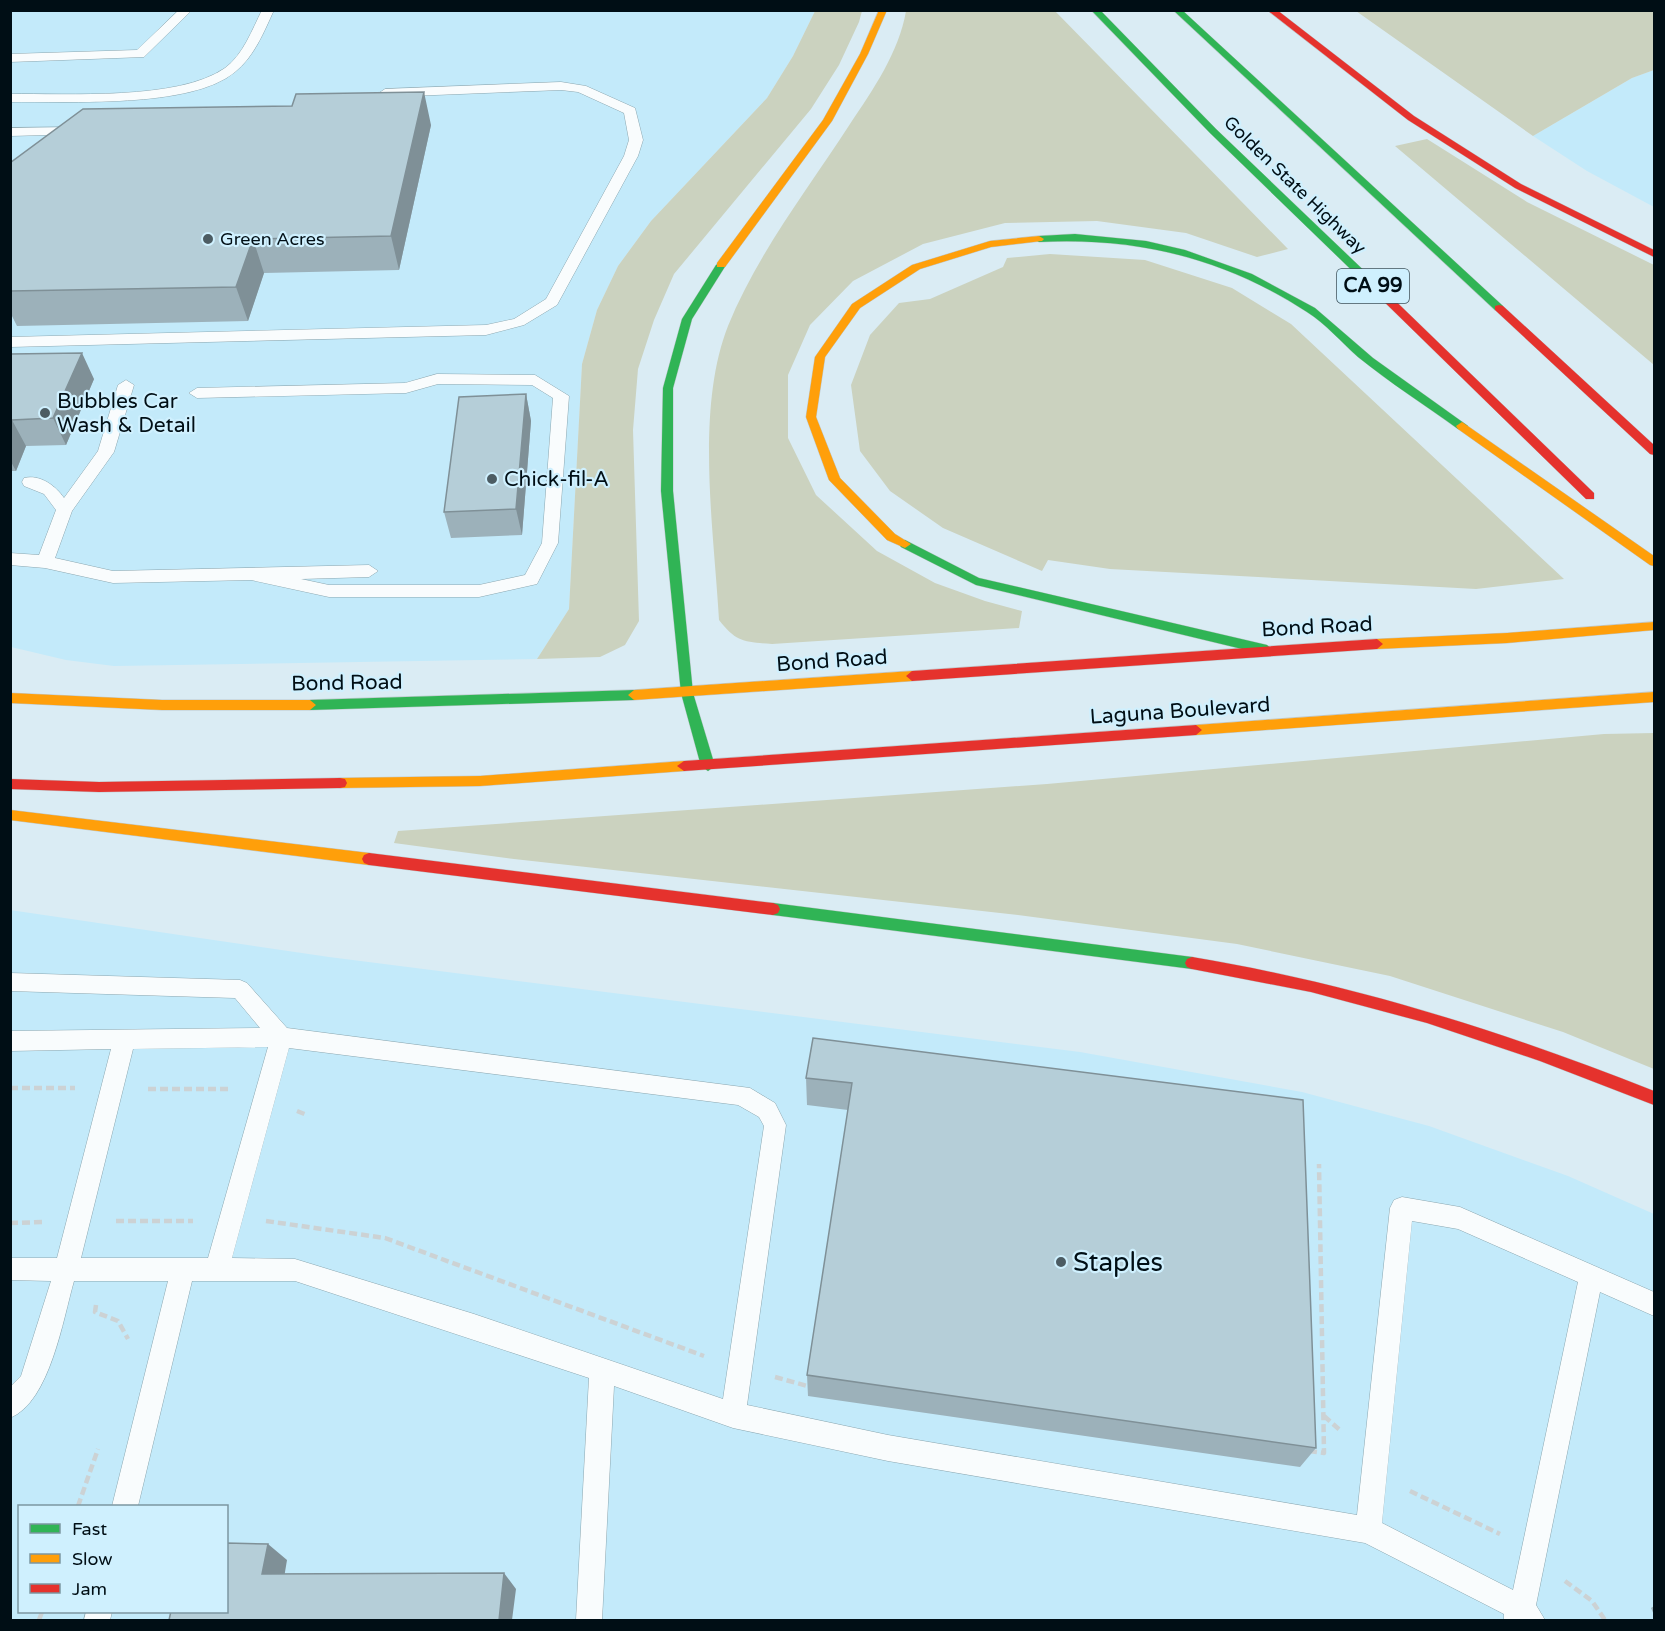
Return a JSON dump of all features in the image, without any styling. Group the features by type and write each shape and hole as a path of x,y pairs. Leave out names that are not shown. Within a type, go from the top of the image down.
{"main road":[{"path":"10,784 99,787 296,786 480,781 708,765 687,693 668,491 668,388 675,356 687,319 720,266 827,121 864,54 883,10"},
{"name":"Golden State Highway","path":"1095,10 1213,131 1654,560"},
{"path":"1177,10 1654,451"},
{"path":"1271,10 1411,118 1508,180 1654,254"},
{"path":"1267,650 976,581 891,537 835,480 811,417 820,357 856,306 916,267 990,244 1075,236 1161,245 1242,271 1312,311 1368,358 1654,560"},
{"name":"Bond Road","path":"10,698 162,705 334,705 687,693 1267,650 1507,639 1654,626"},
{"name":"Laguna Boulevard","path":"708,765 1654,697"},
{"path":"10,816 1110,951 1215,967 1325,987 1442,1018 1563,1060 1654,1098"}],"lane":[{"path":"10,58 140,54 186,11 198,10"},
{"path":"10,98 157,94 202,82 228,72 254,39 268,10"},
{"path":"10,342 486,330 519,322 552,302 631,156 636,140 630,111 581,89 561,86 371,94"},
{"path":"10,132 94,130"},
{"path":"197,393 406,388 437,379 535,380 561,396 550,543 531,580 478,591 329,591 252,574"},
{"path":"45,562 64,510 106,452 126,386"},
{"path":"30,482 50,490 64,510"},
{"path":"10,559 45,562 113,577 139,578 369,571"},
{"path":"10,982 240,989 281,1037"},
{"path":"217,1270 281,1037"},
{"path":"10,1041 281,1037 742,1095 767,1110 775,1125 733,1416"},
{"path":"10,1406 31,1383 66,1269 124,1040"},
{"path":"1368,1530 1402,1208 1460,1218 1654,1304"},
{"path":"10,1269 295,1270 474,1326 733,1416 899,1450 1368,1530 1523,1617 1533,1558 1592,1276"},
{"path":"125,1505 183,1270"},
{"path":"589,1620 602,1371"}],"path":[{"path":"10,1088 243,1089 307,1115"},
{"path":"101,1270 95,1312 118,1322 128,1338 129,1347"},
{"path":"1323,1416 1402,1487 1499,1534 1592,1601 1605,1620"},
{"path":"78,1505 100,1442"}],"shaded area":[{"path":"11,11 815,11 793,56 767,98 651,221 618,266 597,310 582,364 569,609 537,659 114,666 66,660 11,647"},
{"path":"1654,70 1654,207 1587,171 1533,136 1632,78"},
{"path":"10,910 329,957 1080,1052 1302,1092 1429,1126 1568,1176 1654,1214 1654,1620 11,1620"}],"green space":[{"path":"815,11 862,11 839,65 811,109 674,274 654,320 638,369 633,430 639,621 625,645 600,657 537,659 569,609 582,364 597,310 618,266 651,221 767,98 793,56"},
{"path":"906,11 1055,11 1288,249 1257,257 1186,233 1097,221 1005,223 923,244 853,281 810,325 788,375 788,438 816,495 877,551 935,583 985,601 1022,611 1019,628 772,644 741,640 719,620 709,471 709,432 718,359 728,326 753,273 784,222 876,84 898,41"},
{"path":"1356,11 1654,11 1654,70 1632,78 1533,136"},
{"path":"1427,139 1527,202 1654,265 1654,365 1395,146"},
{"path":"1050,254 1145,260 1232,288 1291,324 1564,579 1476,589 1110,569 1048,560 1042,571 943,528 890,491 860,451 851,385 870,335 899,303 930,299 1003,267 1007,258"},
{"path":"1654,733 1654,1069 1563,1032 1390,976 1237,944 1018,915 514,859 394,843 398,831 1047,784 1604,734"}],"building":[{"name":"Green Acres","path":"424,92 391,236 253,239 236,287 10,291 10,163 83,109 292,106 296,94"},
{"path":"82,353 53,418 12,420 10,424 10,354"},
{"name":"Chick-fil-A","path":"526,394 516,509 444,512 459,397"},
{"name":"Staples","path":"813,1038 1303,1100 1316,1448 807,1375 852,1083 806,1078"},
{"path":"228,1543 268,1544 262,1574 504,1573 499,1620 169,1620 171,1613 228,1613"}],"traffic: fast":[{"path":"1095,10 1213,131 1374,286"},
{"path":"1177,10 1499,308"},
{"path":"1039,239 1075,237 1146,244 1215,262 1248,276 1311,310 1369,360 1462,426"},
{"path":"708,766 687,693 667,491 668,388 687,319 721,265"},
{"path":"905,544 976,581 1267,650"},
{"path":"310,705 634,695"},
{"path":"773,909 1192,963"}],"traffic: slow":[{"path":"721,265 827,121 864,54 883,10"},
{"path":"905,544 891,537 835,480 811,417 820,357 856,306 916,267 990,244 1039,239"},
{"path":"1462,426 1654,562"},
{"path":"1377,644 1507,638 1654,626"},
{"path":"634,695 912,676"},
{"path":"1196,730 1654,697"},
{"path":"10,698 162,705 310,705"},
{"path":"340,783 480,781 684,766"},
{"path":"10,815 369,859"}],"traffic: jam":[{"path":"1271,10 1411,118 1518,186 1654,254"},
{"path":"1374,286 1590,496"},
{"path":"1499,308 1654,451"},
{"path":"912,676 1377,644"},
{"path":"684,766 1196,730"},
{"path":"10,784 99,787 340,783"},
{"path":"369,859 773,909"},
{"path":"1192,963 1252,973 1369,1000 1484,1035 1654,1098"}],"place":[{"name":"Green Acres","path":"208,239"},
{"name":"Bubbles Car Wash & Detail","path":"45,413"},
{"name":"Chick-fil-A","path":"492,479"},
{"name":"Staples","path":"1061,1262"}]}
